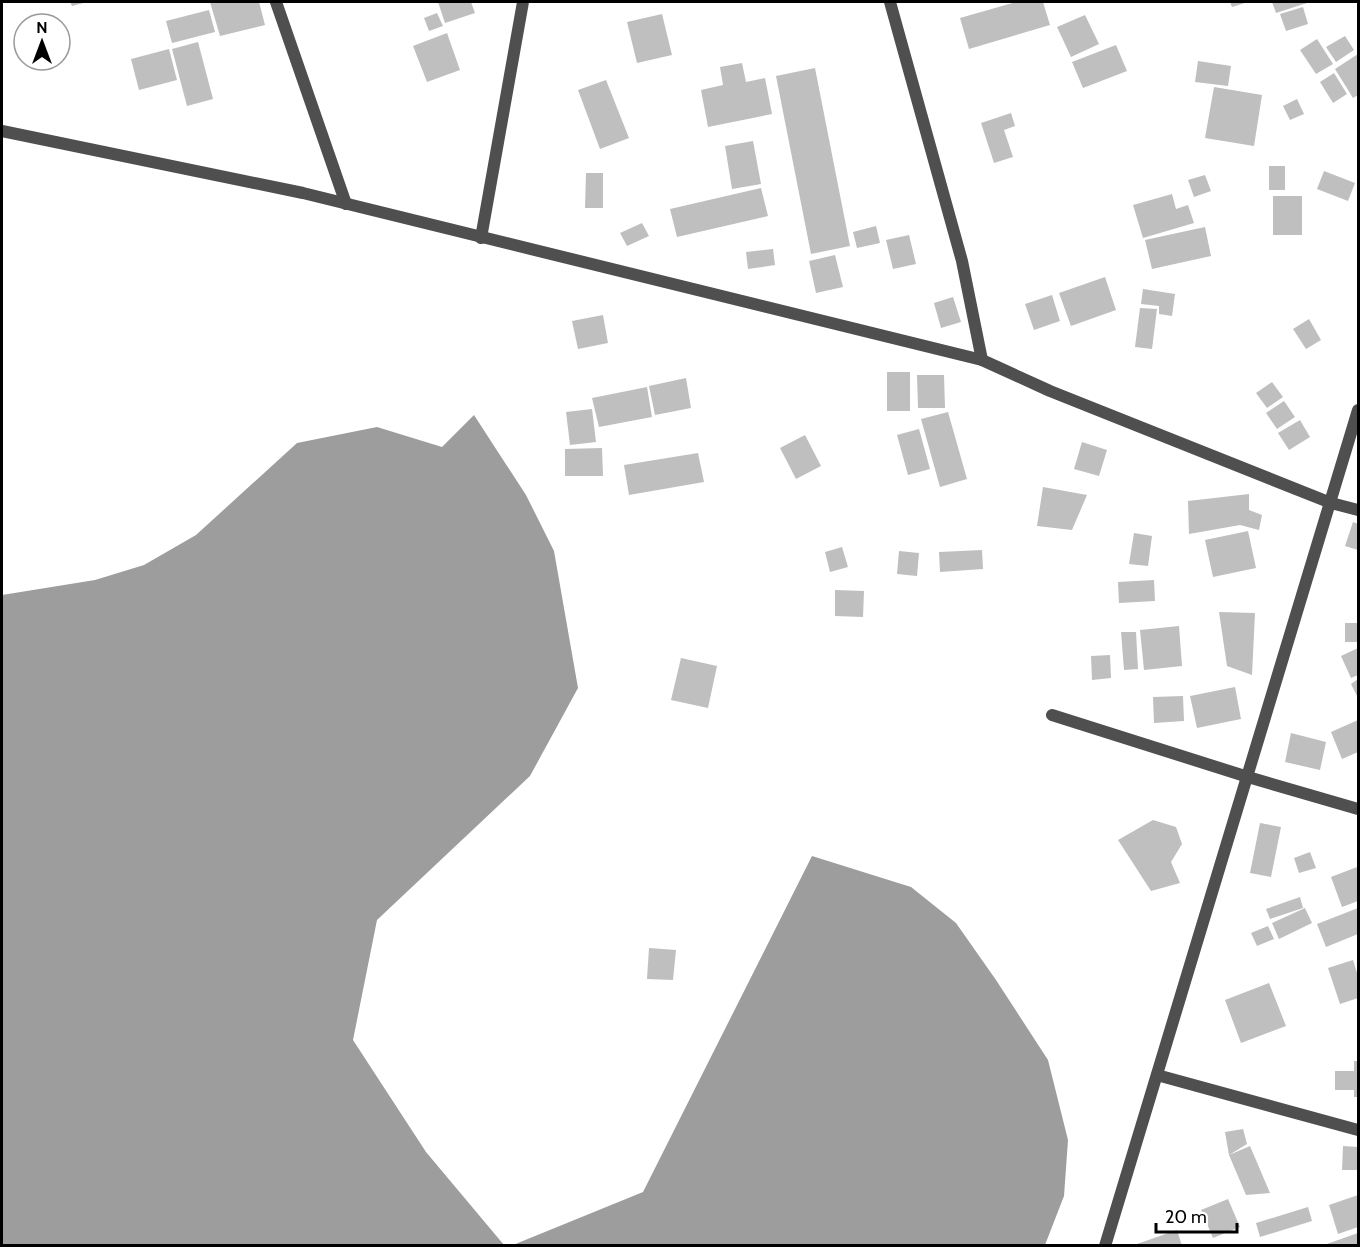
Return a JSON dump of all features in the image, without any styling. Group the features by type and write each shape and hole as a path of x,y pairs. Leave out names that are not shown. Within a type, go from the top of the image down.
{"street":[{"path":"276,2 346,204"},
{"path":"481,238 523,2"},
{"path":"890,2 962,261 982,360"},
{"path":"2,131 346,204 982,360 1050,391 1331,503 1359,510"},
{"path":"1105,1245 1359,410"},
{"path":"1052,715 1248,777 1359,809"},
{"path":"1157,1075 1359,1130"}],"shaded area":[{"path":"474,415 526,495 554,551 578,688 530,776 377,920 353,1040 426,1152 504,1245 2,1245 2,595 95,580 144,565 196,535 297,443 377,427 442,447"},
{"path":"812,856 911,887 956,923 1048,1060 1068,1140 1064,1196 1045,1245 513,1245 643,1192"}],"building":[{"path":"70,2 87,2 72,6"},
{"path":"210,2 259,2 265,25 220,36"},
{"path":"438,2 471,2 475,13 445,23"},
{"path":"1016,2 1043,2 1050,25 969,49 960,18"},
{"path":"1230,2 1248,2 1232,7"},
{"path":"1272,2 1306,2 1307,3 1276,13"},
{"path":"1303,7 1308,24 1286,31 1280,14"},
{"path":"209,10 215,32 172,43 166,21"},
{"path":"437,13 443,26 429,31 424,18"},
{"path":"662,14 672,55 637,63 627,22"},
{"path":"1085,15 1099,44 1071,57 1057,27"},
{"path":"447,33 460,70 427,82 413,46"},
{"path":"1345,36 1354,50 1336,62 1326,47"},
{"path":"1317,39 1333,64 1316,74 1300,50"},
{"path":"198,42 213,99 187,106 172,49"},
{"path":"1116,45 1127,71 1083,88 1072,62"},
{"path":"169,49 177,80 139,90 131,59"},
{"path":"1358,54 1358,95 1353,98 1335,69"},
{"path":"1198,61 1231,66 1228,86 1195,82"},
{"path":"742,63 746,82 765,78 772,114 708,127 701,90 723,85 720,67"},
{"path":"815,68 850,246 811,254 776,76"},
{"path":"1334,73 1347,94 1333,103 1320,82"},
{"path":"606,80 629,138 600,149 578,90"},
{"path":"1214,87 1262,95 1254,146 1205,138"},
{"path":"1297,99 1304,114 1290,120 1283,106"},
{"path":"1011,113 1015,126 1004,130 1013,157 994,163 981,123"},
{"path":"753,141 761,184 732,189 725,146"},
{"path":"1269,166 1285,166 1285,190 1269,190"},
{"path":"1324,171 1355,183 1348,201 1317,189"},
{"path":"586,173 603,173 603,208 585,208"},
{"path":"1205,175 1211,191 1194,197 1188,180"},
{"path":"761,188 768,216 677,237 670,209"},
{"path":"1172,194 1176,209 1188,205 1194,223 1143,238 1133,205"},
{"path":"1273,196 1302,196 1302,235 1273,235"},
{"path":"642,223 649,236 627,246 620,233"},
{"path":"876,226 880,243 857,248 853,232"},
{"path":"1205,227 1211,256 1152,269 1145,240"},
{"path":"909,235 916,264 893,269 886,240"},
{"path":"773,249 775,265 748,269 746,252"},
{"path":"835,255 843,287 816,293 809,261"},
{"path":"1105,277 1116,310 1071,326 1059,293"},
{"path":"1143,289 1175,294 1172,316 1159,314 1159,306 1141,304"},
{"path":"1052,295 1060,321 1034,330 1025,304"},
{"path":"953,297 961,322 941,328 934,303"},
{"path":"1140,308 1157,309 1152,349 1135,347"},
{"path":"603,315 608,343 578,349 572,321"},
{"path":"1309,319 1321,340 1306,349 1293,329"},
{"path":"887,372 910,372 910,411 887,411"},
{"path":"917,375 944,375 945,408 918,408"},
{"path":"686,378 691,408 655,415 649,386"},
{"path":"1272,382 1283,397 1267,408 1256,393"},
{"path":"647,387 652,417 599,427 592,398"},
{"path":"1284,401 1295,417 1277,429 1266,413"},
{"path":"592,409 596,442 570,445 566,412"},
{"path":"948,412 967,479 940,487 921,419"},
{"path":"1300,420 1310,437 1289,450 1278,433"},
{"path":"919,429 930,469 908,475 897,435"},
{"path":"805,435 821,466 796,479 780,448"},
{"path":"1082,442 1107,450 1099,476 1074,469"},
{"path":"602,448 603,476 565,476 565,449"},
{"path":"698,453 704,482 629,495 624,465"},
{"path":"1043,487 1087,495 1072,530 1037,526"},
{"path":"1249,494 1249,510 1262,515 1259,530 1240,525 1189,534 1188,501"},
{"path":"1353,522 1358,524 1358,550 1345,546"},
{"path":"1248,531 1256,568 1213,577 1205,540"},
{"path":"1134,533 1152,536 1148,566 1129,564"},
{"path":"842,547 848,567 830,572 825,552"},
{"path":"982,550 983,569 940,572 939,552"},
{"path":"899,551 919,553 917,576 897,574"},
{"path":"1154,580 1155,601 1119,603 1118,582"},
{"path":"835,590 864,591 863,617 835,616"},
{"path":"1219,612 1255,613 1252,675 1227,666"},
{"path":"1345,623 1358,623 1358,642 1345,642"},
{"path":"1179,626 1182,666 1144,670 1140,630"},
{"path":"1121,632 1136,632 1138,669 1124,670"},
{"path":"1358,648 1358,675 1351,678 1341,656"},
{"path":"1110,655 1111,678 1092,680 1091,656"},
{"path":"681,658 717,666 708,708 671,700"},
{"path":"1358,679 1358,698 1351,684"},
{"path":"1235,687 1241,719 1197,728 1190,696"},
{"path":"1183,696 1184,721 1154,723 1153,697"},
{"path":"1358,720 1358,752 1342,759 1331,732"},
{"path":"1291,733 1326,742 1320,770 1285,762"},
{"path":"1153,820 1176,827 1182,844 1171,862 1180,883 1151,891 1118,840"},
{"path":"1260,823 1281,827 1271,877 1250,873"},
{"path":"1310,852 1316,868 1299,873 1294,858"},
{"path":"1357,867 1358,901 1342,907 1331,877"},
{"path":"1300,897 1303,908 1270,919 1266,909"},
{"path":"1305,908 1312,923 1279,939 1272,923"},
{"path":"1358,908 1358,934 1326,947 1317,924"},
{"path":"1268,926 1274,939 1257,946 1251,933"},
{"path":"649,948 676,950 673,980 647,979"},
{"path":"1353,960 1358,976 1358,998 1340,1004 1328,968"},
{"path":"1269,983 1286,1026 1241,1043 1225,1000"},
{"path":"1354,1061 1358,1061 1358,1097 1354,1097 1354,1090 1335,1090 1335,1071 1354,1071"},
{"path":"1243,1129 1247,1144 1229,1155 1225,1132"},
{"path":"1250,1146 1270,1193 1246,1195 1229,1155"},
{"path":"1343,1146 1358,1147 1358,1170 1342,1170"},
{"path":"1358,1195 1358,1227 1338,1234 1329,1205"},
{"path":"1228,1199 1240,1227 1213,1238 1201,1210"},
{"path":"1308,1207 1312,1221 1260,1237 1256,1223"},
{"path":"1177,1230 1182,1246 1134,1246 1134,1245"},
{"path":"1358,1233 1358,1246 1324,1246 1324,1245"}]}
